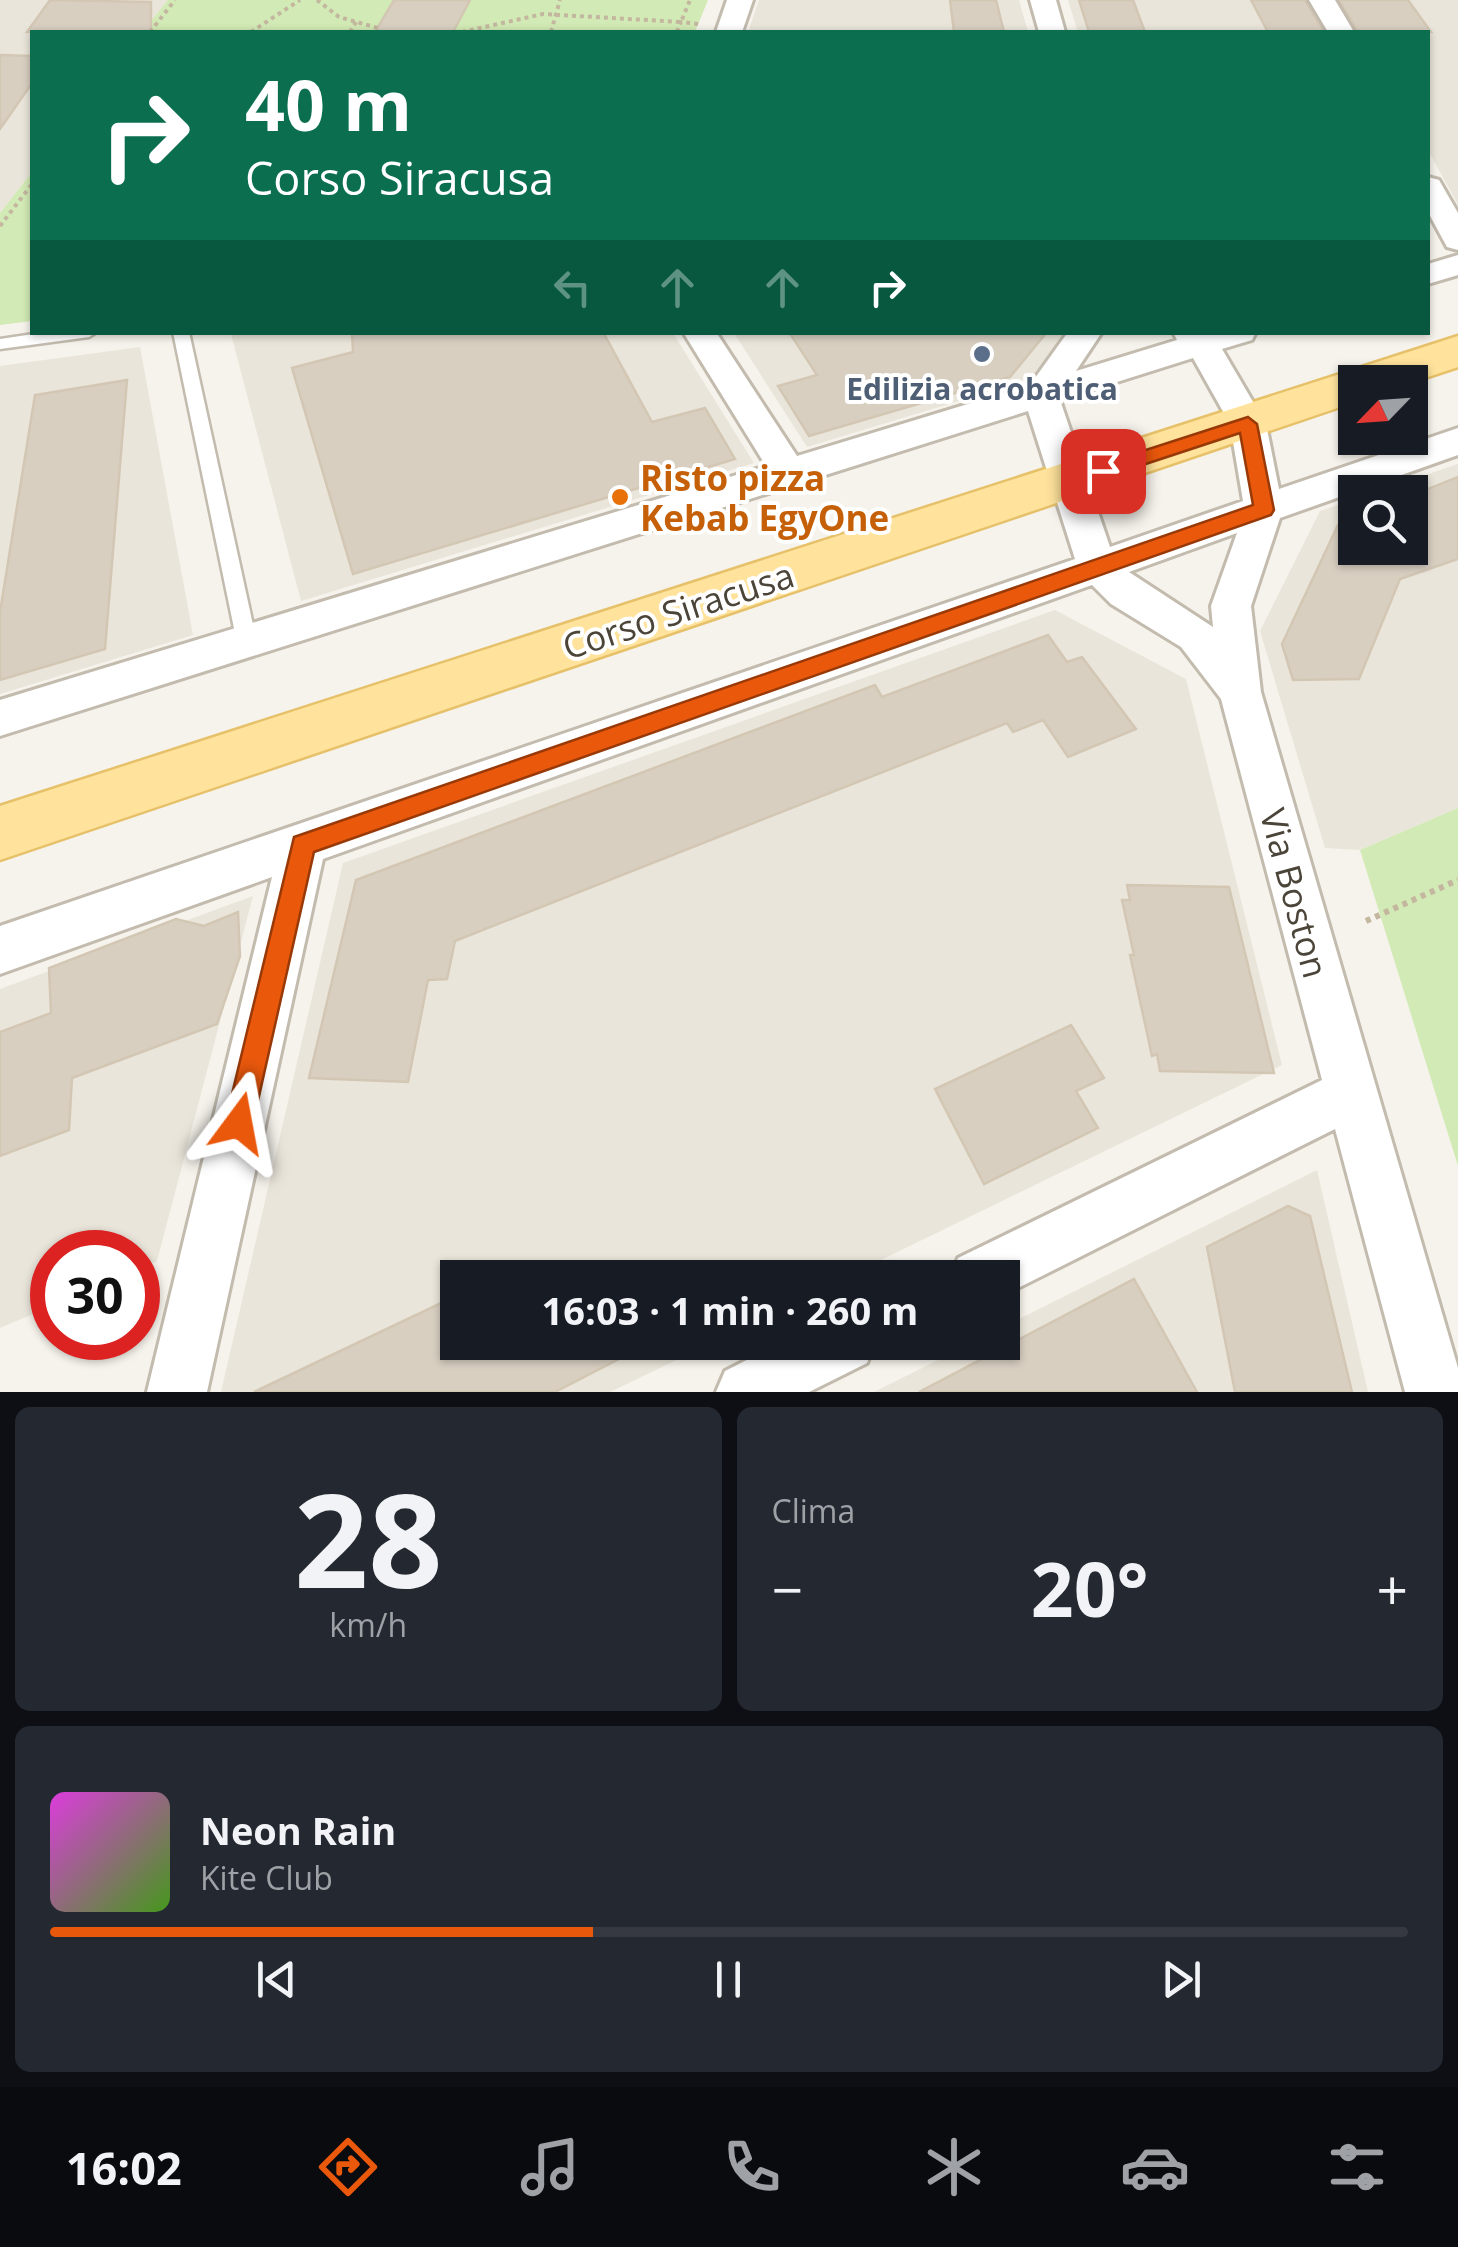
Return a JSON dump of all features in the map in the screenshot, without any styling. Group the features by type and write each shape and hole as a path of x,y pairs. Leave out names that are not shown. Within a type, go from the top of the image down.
{"main road":[{"path":"1416,365 1458,351"},
{"name":"Corso Siracusa","path":"0,833 1338,392"}],"street":[{"path":"730,30 740,0"},
{"path":"1042,0 1051,30"},
{"path":"1322,0 1340,30"},
{"path":"1430,190 1458,240"},
{"path":"1430,273 1458,265"},
{"path":"701,335 790,474"},
{"path":"1042,395 1084,335"},
{"path":"0,718 1042,395 1196,338"},
{"name":"Via Boston","path":"1196,338 1248,424 1264,510 1231,606 1240,692 1436,1392"},
{"path":"1042,395 1097,566"},
{"path":"0,950 1458,441"},
{"name":"Via Boston","path":"1097,566 1126,593 1195,636 1240,692"},
{"path":"177,1392 303,844"},
{"path":"1014,1260 1350,1094"},
{"path":"746,1392 810,1360"}],"lane":[{"path":"0,344 68,335"},
{"path":"183,335 247,643"}],"path":[{"path":"152,30 175,0"},
{"path":"255,30 300,0"},
{"path":"317,0 356,22 378,28"},
{"path":"552,30 560,14 560,0"},
{"path":"487,30 543,14 681,22 690,0"},
{"path":"351,30 356,22"},
{"path":"0,226 30,187"},
{"path":"1366,921 1458,880"}],"shaded area":[{"path":"0,0 168,0 144,30 30,30 30,175 0,213"},
{"path":"759,0 1019,0 1027,30 749,30"},
{"path":"1068,0 1298,0 1314,30 1077,30"},
{"path":"1345,0 1458,0 1458,205 1430,154 1430,30 1362,30"},
{"path":"231,335 674,335 754,463 301,601"},
{"path":"735,335 1064,335 1031,379 807,447"},
{"path":"140,347 193,635 0,694 0,366"},
{"path":"1458,464 1458,808 1360,850 1325,848 1260,631 1320,511 1338,505 1338,565 1428,565 1425,475"},
{"path":"1055,610 1186,679 1282,1065 881,1260 440,1260 440,1360 677,1360 610,1392 221,1392 343,863"},
{"path":"253,896 160,1250 160,1230 30,1230 30,1315 0,1328 0,989"},
{"path":"1317,1170 1368,1392 874,1392 938,1360 1020,1360 1020,1318"}],"green space":[{"path":"168,0 708,0 696,30 144,30"},
{"path":"30,175 30,321 0,325 0,213"},
{"path":"1458,808 1458,1166 1360,850"}],"building":[{"path":"50,0 151,2 151,30 27,32"},
{"path":"394,0 470,0 454,30 376,30"},
{"path":"950,0 996,0 1004,30 954,30"},
{"path":"1079,0 1133,0 1144,30 1088,30"},
{"path":"1251,0 1305,0 1323,30 1267,30"},
{"path":"1339,0 1408,0 1430,30 1357,30"},
{"path":"0,55 30,56 30,86 0,129"},
{"path":"352,335 605,335 652,422 705,408 735,459 353,574 292,368 353,352"},
{"path":"791,335 1045,335 1010,377 809,436 778,386 817,375"},
{"path":"127,380 105,649 0,680 0,612 35,395"},
{"path":"1458,477 1458,559 1400,579 1359,679 1293,680 1282,644 1338,525 1338,565 1428,565 1428,489"},
{"path":"1048,635 1067,662 1082,657 1136,729 1068,757 1043,720 1013,732 1007,723 455,941 447,979 428,980 408,1082 309,1078 356,880 875,685 882,697"},
{"path":"1127,885 1229,887 1274,1073 1160,1071 1157,1054 1152,1056 1130,955 1134,955 1122,900 1130,900"},
{"path":"238,912 240,956 217,1024 72,1078 69,1130 0,1156 0,1032 51,1013 49,968 176,919 204,926"},
{"path":"1071,1025 1104,1078 1076,1091 1098,1128 984,1184 935,1089"},
{"path":"1288,1206 1310,1216 1352,1392 1235,1392 1207,1247"},
{"path":"1134,1279 1197,1392 919,1392 980,1360 1020,1360 1020,1339"},
{"path":"440,1304 440,1360 617,1360 555,1392 254,1392"}],"place":[{"name":"Edilizia acrobatica","path":"982,354"},
{"name":"Risto pizza Kebab EgyOne","path":"620,497"}],"route":[{"path":"239,1123 303,844 1264,510 1248,424 1103,471"}]}
